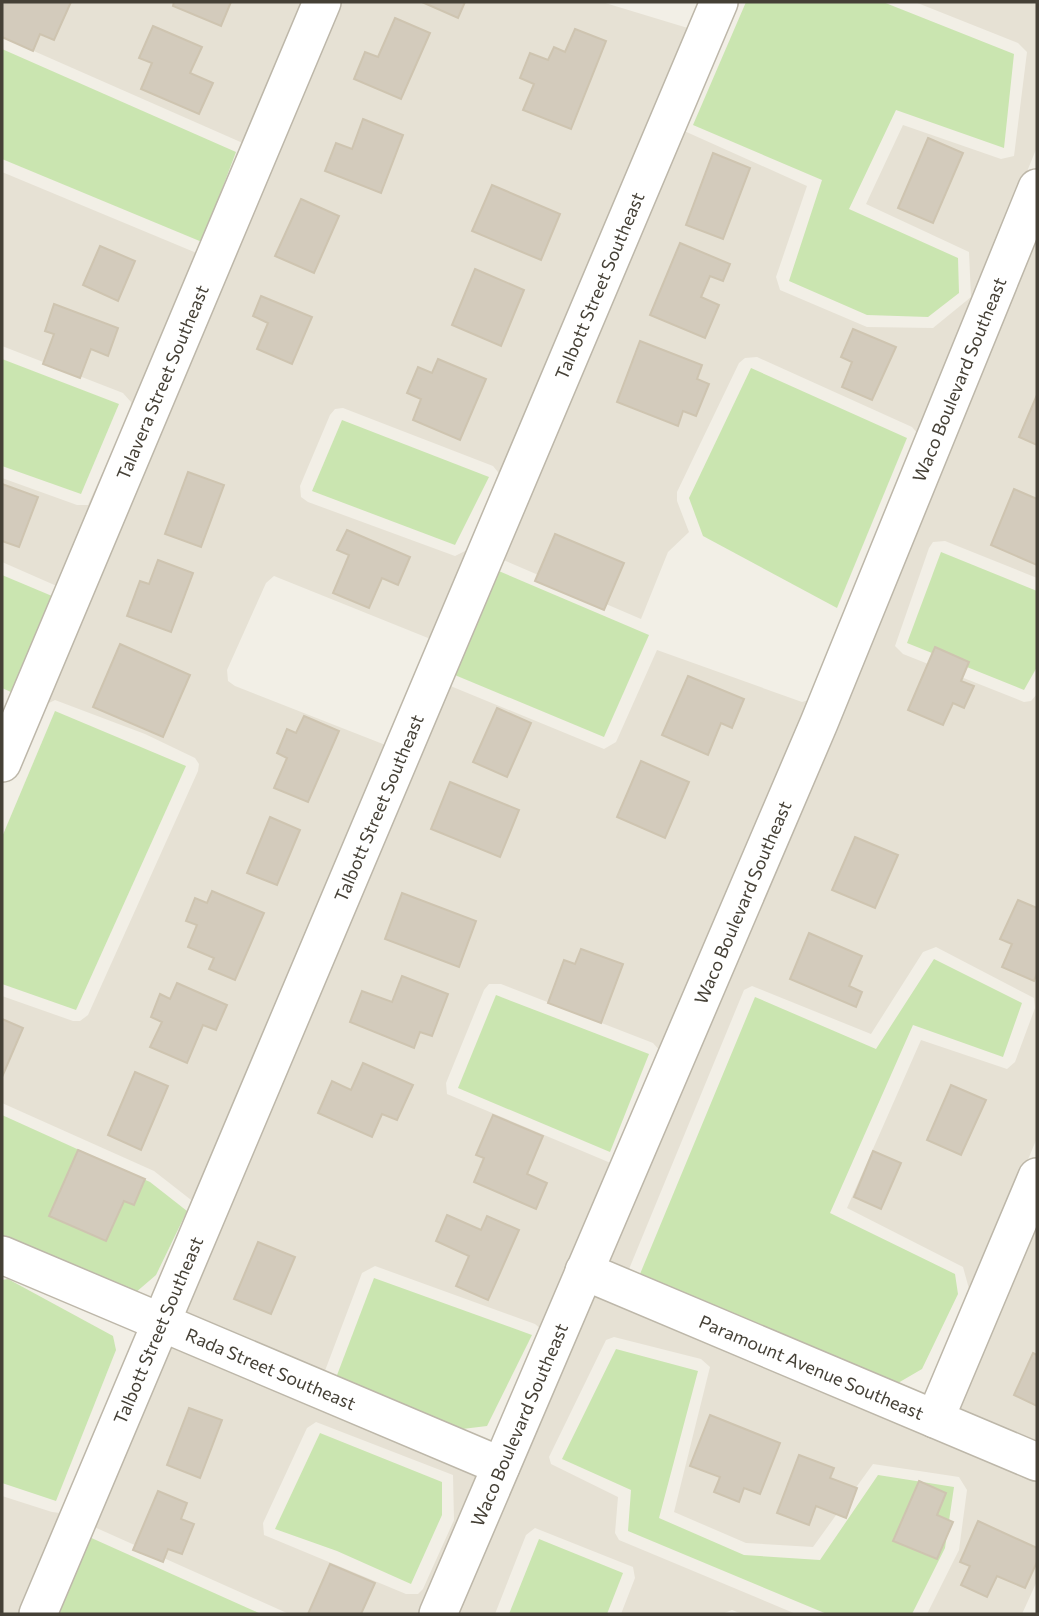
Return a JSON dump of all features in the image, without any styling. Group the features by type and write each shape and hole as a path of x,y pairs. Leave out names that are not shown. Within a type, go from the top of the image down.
{"street":[{"name":"Talavera Street Southeast","path":"2,763 322,2"},
{"name":"Talbott Street Southeast","path":"38,1614 719,2"},
{"name":"Waco Boulevard Southeast","path":"438,1614 819,723 1037,188"},
{"path":"935,1419 1037,1177"},
{"name":"Rada Street Southeast","path":"2,1255 501,1466"},
{"name":"Paramount Avenue Southeast","path":"584,1271 1037,1462"}],"shaded area":[{"path":"2,2 305,2 245,144 2,37"},
{"path":"338,2 602,2 691,29 502,477 493,466 343,408 335,409 330,415 300,486 301,497 308,502 455,556 467,550 492,502 433,640 274,576 266,583 227,670 228,681 235,686 388,746 195,1203 154,1171 2,1103 2,996 73,1021 80,1021 88,1015 199,764 195,758 145,734 55,700 43,706 2,803"},
{"path":"915,2 1037,2 1037,147 920,436 912,427 757,357 745,358 739,363 677,492 677,501 689,532 668,552 641,619 501,559 682,130 807,186 776,277 780,290 867,327 933,328 971,297 969,252 866,204 903,125 1001,159 1014,156 1027,52 1018,43"},
{"path":"2,172 199,254 59,587 2,562 2,478 77,505 88,505 131,409 131,402 123,393 2,346"},
{"path":"1037,229 1037,578 945,541 933,542 895,646 903,654 1024,702 1031,701 1037,694 1037,1138 971,1296 963,1267 847,1208 921,1040 1007,1069 1015,1062 1035,1008 1034,998 936,947 923,952 871,1034 752,986 744,990 627,1274 603,1264"},
{"path":"657,650 802,702 809,700 661,1052 653,1043 501,984 489,984 484,990 446,1083 447,1094 613,1164 542,1330 535,1324 375,1266 362,1273 323,1376 181,1315 448,685 604,749 616,742"},
{"path":"1037,1218 1037,1447 955,1412"},
{"path":"593,1290 1037,1477 1037,1581 1022,1614 927,1614 959,1550 967,1490 959,1477 873,1464 813,1547 746,1543 674,1512 710,1367 701,1359 614,1337 606,1340 549,1457 551,1464 618,1497 615,1533 619,1540 796,1614 742,1614 732,1610 722,1614 621,1614 635,1578 633,1567 535,1528 526,1535 495,1614 455,1614"},
{"path":"171,1341 481,1472 422,1614 289,1614 92,1526","holes":["316,1422 453,1475 454,1520 423,1589 418,1594 406,1594 264,1535 263,1523 307,1428"]},
{"path":"2,1496 52,1512 60,1513 66,1508 21,1614 2,1614"}],"green space":[{"path":"746,2 883,2 1014,54 1004,148 896,110 849,209 958,258 959,293 928,317 867,315 789,281 822,180 693,125"},
{"path":"2,49 236,152 202,242 2,159"},
{"path":"2,359 119,404 81,494 2,466"},
{"path":"751,368 907,438 837,608 703,536 689,498"},
{"path":"342,420 489,477 455,545 312,491"},
{"path":"941,552 1037,591 1037,667 1024,690 907,643"},
{"path":"494,569 649,635 604,737 450,673"},
{"path":"2,575 52,596 11,692 2,688"},
{"path":"55,711 186,766 76,1010 2,984 2,837"},
{"path":"934,959 1022,1003 1003,1057 913,1025 830,1213 955,1274 958,1294 922,1369 898,1383 640,1274 755,997 876,1049"},
{"path":"496,995 649,1054 610,1152 458,1088"},
{"path":"2,1115 150,1182 187,1211 156,1275 128,1299 2,1240"},
{"path":"374,1278 532,1335 487,1426 446,1431 334,1383"},
{"path":"8,1279 113,1336 116,1350 56,1501 2,1483 2,1280"},
{"path":"616,1349 698,1371 659,1518 744,1555 820,1560 878,1475 954,1487 945,1548 912,1614 827,1614 628,1531 631,1490 562,1459"},
{"path":"320,1433 442,1482 442,1515 411,1584 337,1551 275,1529"},
{"path":"87,1536 261,1614 55,1614"},
{"path":"539,1539 623,1573 607,1614 509,1614"}],"building":[{"path":"2,2 71,2 54,40 40,34 33,51 2,37"},
{"path":"174,2 231,2 221,26 173,6"},
{"path":"422,2 465,2 458,18"},
{"path":"395,18 430,33 401,99 354,79 365,52 378,57"},
{"path":"153,26 202,47 190,73 213,83 199,114 141,89 152,63 139,58"},
{"path":"575,29 606,41 571,129 523,110 534,84 520,78 530,53 548,60 554,47 565,52"},
{"path":"363,119 403,135 381,193 325,171 336,143 352,149"},
{"path":"928,138 963,153 933,223 898,208"},
{"path":"713,153 750,168 723,239 686,225"},
{"path":"492,185 560,214 541,260 472,231"},
{"path":"301,199 339,216 314,273 275,256"},
{"path":"680,243 730,264 723,281 710,276 701,297 719,305 705,338 650,315"},
{"path":"100,246 135,261 118,301 83,285"},
{"path":"475,269 524,290 501,346 452,325"},
{"path":"261,296 312,317 292,364 257,349 268,323 253,316"},
{"path":"54,304 118,328 108,356 91,349 80,378 43,364 54,334 45,331"},
{"path":"853,329 896,347 872,400 842,387 852,362 841,357"},
{"path":"640,341 702,365 697,379 709,384 696,416 683,411 678,426 617,402"},
{"path":"438,359 486,379 460,440 413,420 421,399 407,393 418,367 432,373"},
{"path":"1037,395 1037,445 1019,437"},
{"path":"188,472 224,485 201,547 165,534"},
{"path":"2,484 38,497 19,547 2,541"},
{"path":"1014,489 1037,499 1037,565 991,545"},
{"path":"347,530 410,557 398,585 382,578 369,608 333,593 349,555 337,550"},
{"path":"555,534 624,563 604,610 535,581"},
{"path":"158,560 193,573 171,632 127,616 140,581 149,584"},
{"path":"120,644 190,675 163,737 93,707"},
{"path":"935,647 969,662 961,681 974,686 964,708 953,703 943,725 908,710"},
{"path":"688,676 744,699 732,728 721,723 708,755 662,735"},
{"path":"497,708 531,723 507,777 473,762"},
{"path":"304,716 339,731 308,802 274,788 287,758 277,753 287,729 296,733"},
{"path":"641,761 689,782 665,838 617,817"},
{"path":"450,782 519,810 500,857 431,829"},
{"path":"270,817 300,830 277,885 247,873"},
{"path":"855,837 898,855 875,908 832,890"},
{"path":"212,891 264,913 235,980 209,969 214,958 188,947 197,925 186,921 195,898 207,903"},
{"path":"402,893 476,921 459,967 385,939"},
{"path":"1018,900 1037,908 1037,973 1034,981 1002,967 1012,944 1000,939"},
{"path":"809,933 862,956 849,986 862,992 856,1007 790,979"},
{"path":"581,949 623,964 601,1023 548,1003 564,960 575,964"},
{"path":"402,976 448,994 432,1036 420,1032 414,1048 350,1022 362,991 392,1002"},
{"path":"177,983 227,1005 216,1030 203,1025 187,1063 150,1047 162,1022 151,1017 160,994 170,999"},
{"path":"2,1019 23,1028 2,1077"},
{"path":"363,1063 413,1085 397,1120 382,1114 372,1137 318,1113 332,1081 351,1090"},
{"path":"135,1072 168,1086 141,1150 108,1135"},
{"path":"951,1085 986,1100 961,1155 927,1140"},
{"path":"493,1115 543,1136 527,1174 547,1183 536,1209 474,1182 484,1158 476,1155"},
{"path":"78,1150 145,1179 134,1205 124,1201 106,1241 49,1216"},
{"path":"873,1151 901,1163 881,1209 854,1197"},
{"path":"447,1215 481,1230 487,1216 519,1230 488,1300 456,1286 469,1256 436,1241"},
{"path":"258,1242 295,1257 271,1314 234,1299"},
{"path":"1033,1353 1037,1355 1037,1406 1014,1395"},
{"path":"189,1408 222,1420 200,1478 167,1465"},
{"path":"710,1415 780,1443 760,1494 744,1488 739,1502 714,1492 720,1477 690,1466"},
{"path":"799,1455 834,1468 830,1478 857,1488 846,1518 816,1506 809,1525 777,1513"},
{"path":"919,1481 946,1493 937,1515 953,1522 937,1559 893,1541"},
{"path":"158,1491 187,1503 181,1519 194,1524 182,1554 168,1549 163,1562 133,1550"},
{"path":"978,1521 1037,1548 1037,1562 1025,1588 997,1576 987,1597 961,1585 970,1566 960,1562"},
{"path":"330,1564 375,1583 361,1614 308,1614"}]}
